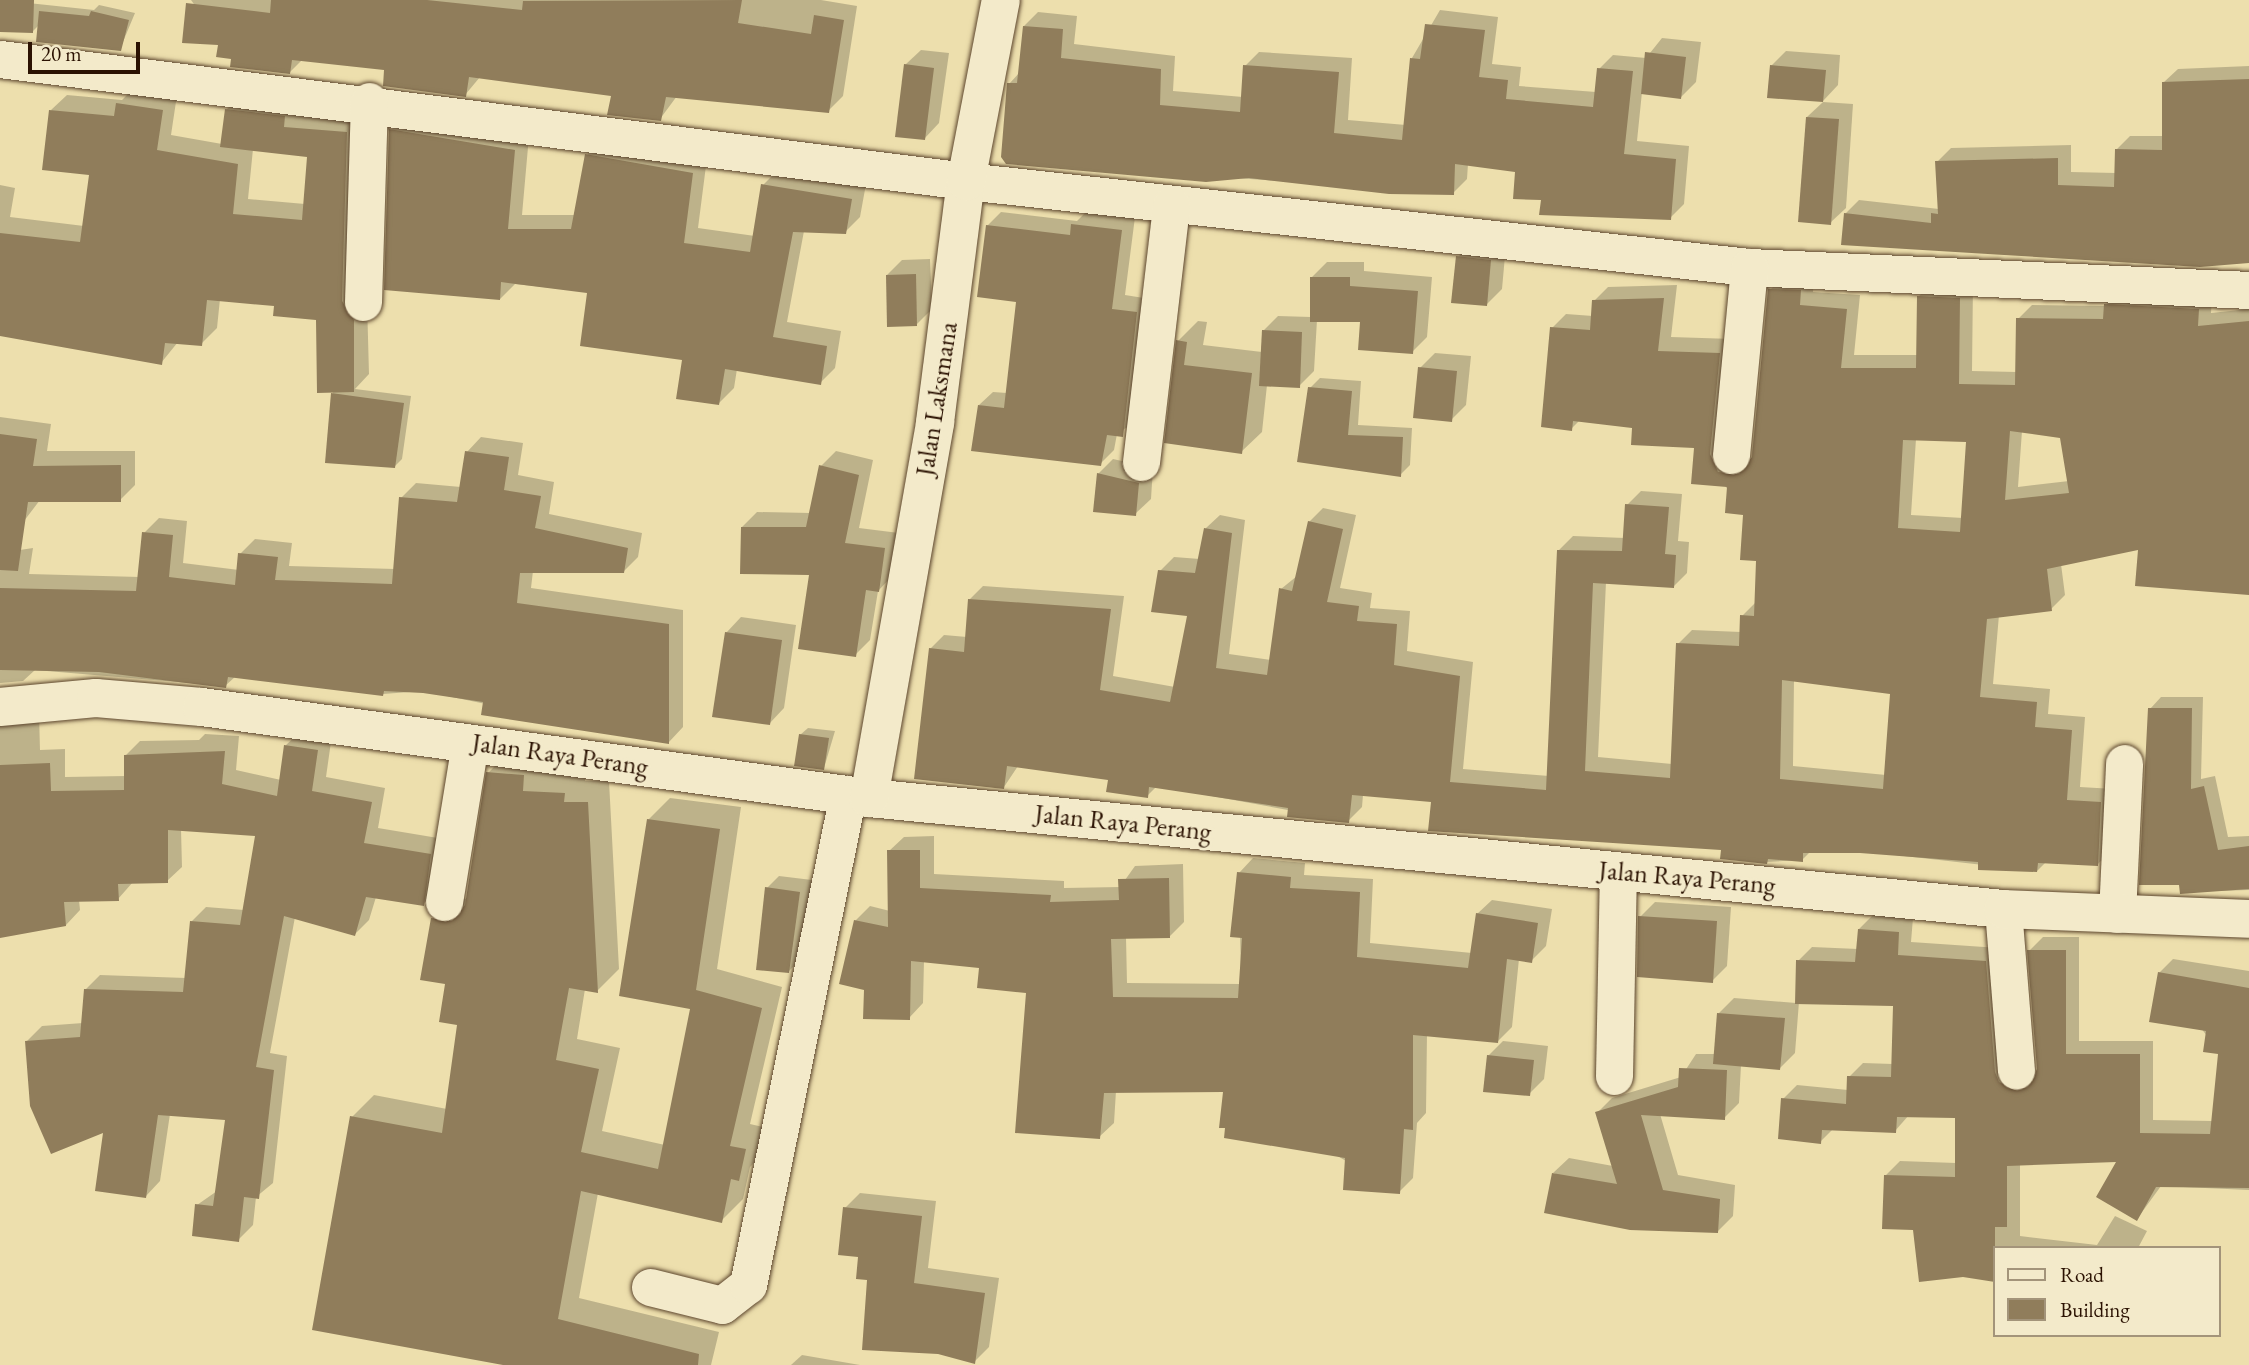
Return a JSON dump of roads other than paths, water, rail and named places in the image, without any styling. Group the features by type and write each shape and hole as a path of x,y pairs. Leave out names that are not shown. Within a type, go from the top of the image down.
{"main road":[{"name":"Jalan Laksmana","path":"858,796 934,422 966,181 1001,0"},
{"name":"Jalan Raya Perang","path":"0,707 96,698 470,743 858,796 2003,909 2249,919"}],"street":[{"path":"0,59 369,102 966,181 1749,267 2249,290"},
{"path":"363,302 369,102"},
{"path":"1141,462 1171,205"},
{"path":"1731,455 1749,267"},
{"path":"444,902 470,743"},
{"path":"2117,914 2124,763"},
{"path":"650,1287 709,1306 732,1302 748,1285 858,796"},
{"path":"1614,1076 1618,872"},
{"path":"2003,909 2016,1070"}]}
